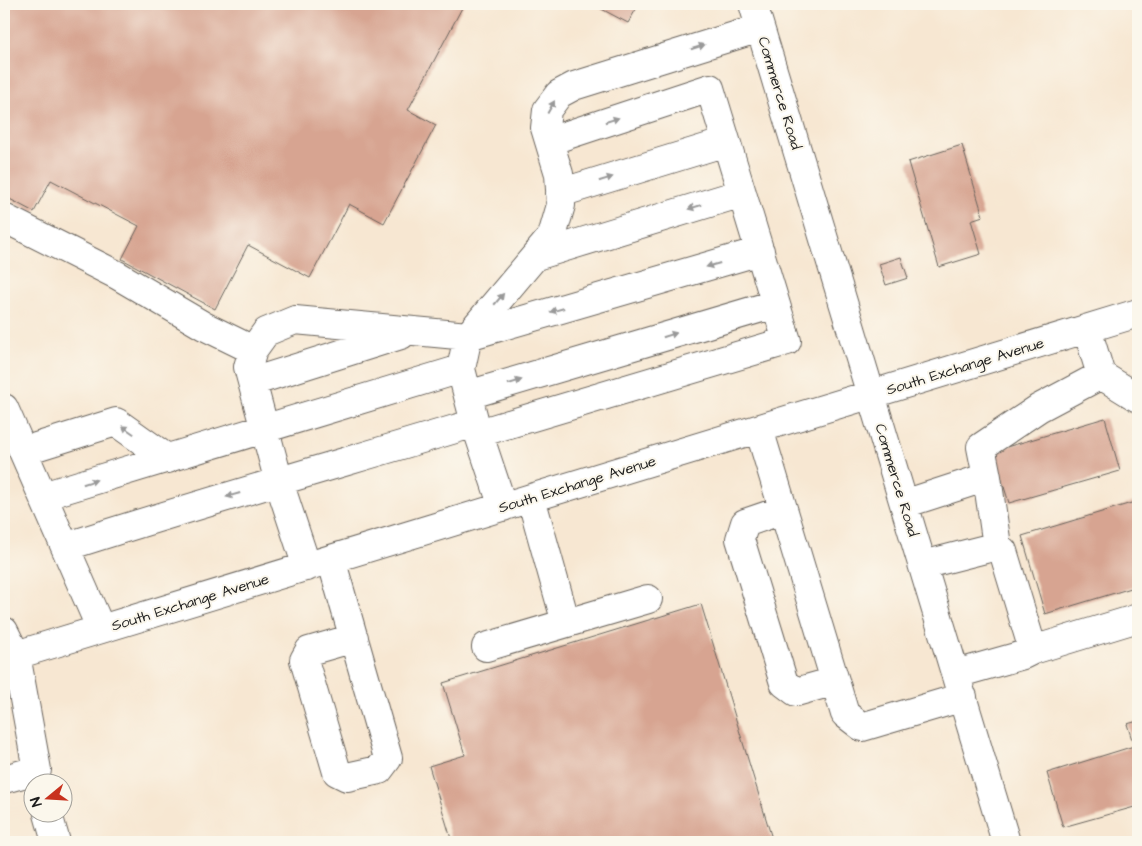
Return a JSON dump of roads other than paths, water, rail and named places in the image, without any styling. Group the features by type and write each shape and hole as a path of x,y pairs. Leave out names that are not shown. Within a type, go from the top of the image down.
{"street":[{"path":"503,507 477,428 461,369 468,336 552,236 560,204 560,193 559,174 545,128 547,110 560,94 574,86 757,16"},
{"name":"Commerce Road","path":"757,16 1006,842"},
{"path":"65,547 184,509 786,340 710,88 549,141"},
{"path":"560,193 726,142"},
{"path":"536,256 742,193"},
{"path":"4,218 117,275 204,326 253,350"},
{"path":"354,638 309,651 304,660 337,772 347,777 379,770 388,758 354,638 280,482 265,430 248,367 253,350 266,332 295,320 468,336 760,251"},
{"path":"468,396 775,304"},
{"name":"South Exchange Avenue","path":"16,655 1138,313"},
{"path":"1087,329 1101,375 1138,398"},
{"path":"252,382 414,331"},
{"path":"43,496 461,369"},
{"path":"1033,650 1003,551 997,546 981,447 1039,408 1101,375"},
{"path":"4,408 101,629"},
{"path":"23,451 116,422 168,459"},
{"path":"759,429 845,714 862,727 959,685 1033,650 1138,618"},
{"path":"904,504 987,477"},
{"path":"531,498 566,623"},
{"path":"783,510 745,523 740,539 784,683 796,692 835,681"},
{"path":"923,565 997,546"},
{"path":"486,647 648,599"},
{"path":"4,631 16,655 38,774"},
{"path":"4,779 22,778"},
{"path":"51,824 56,842"}]}
